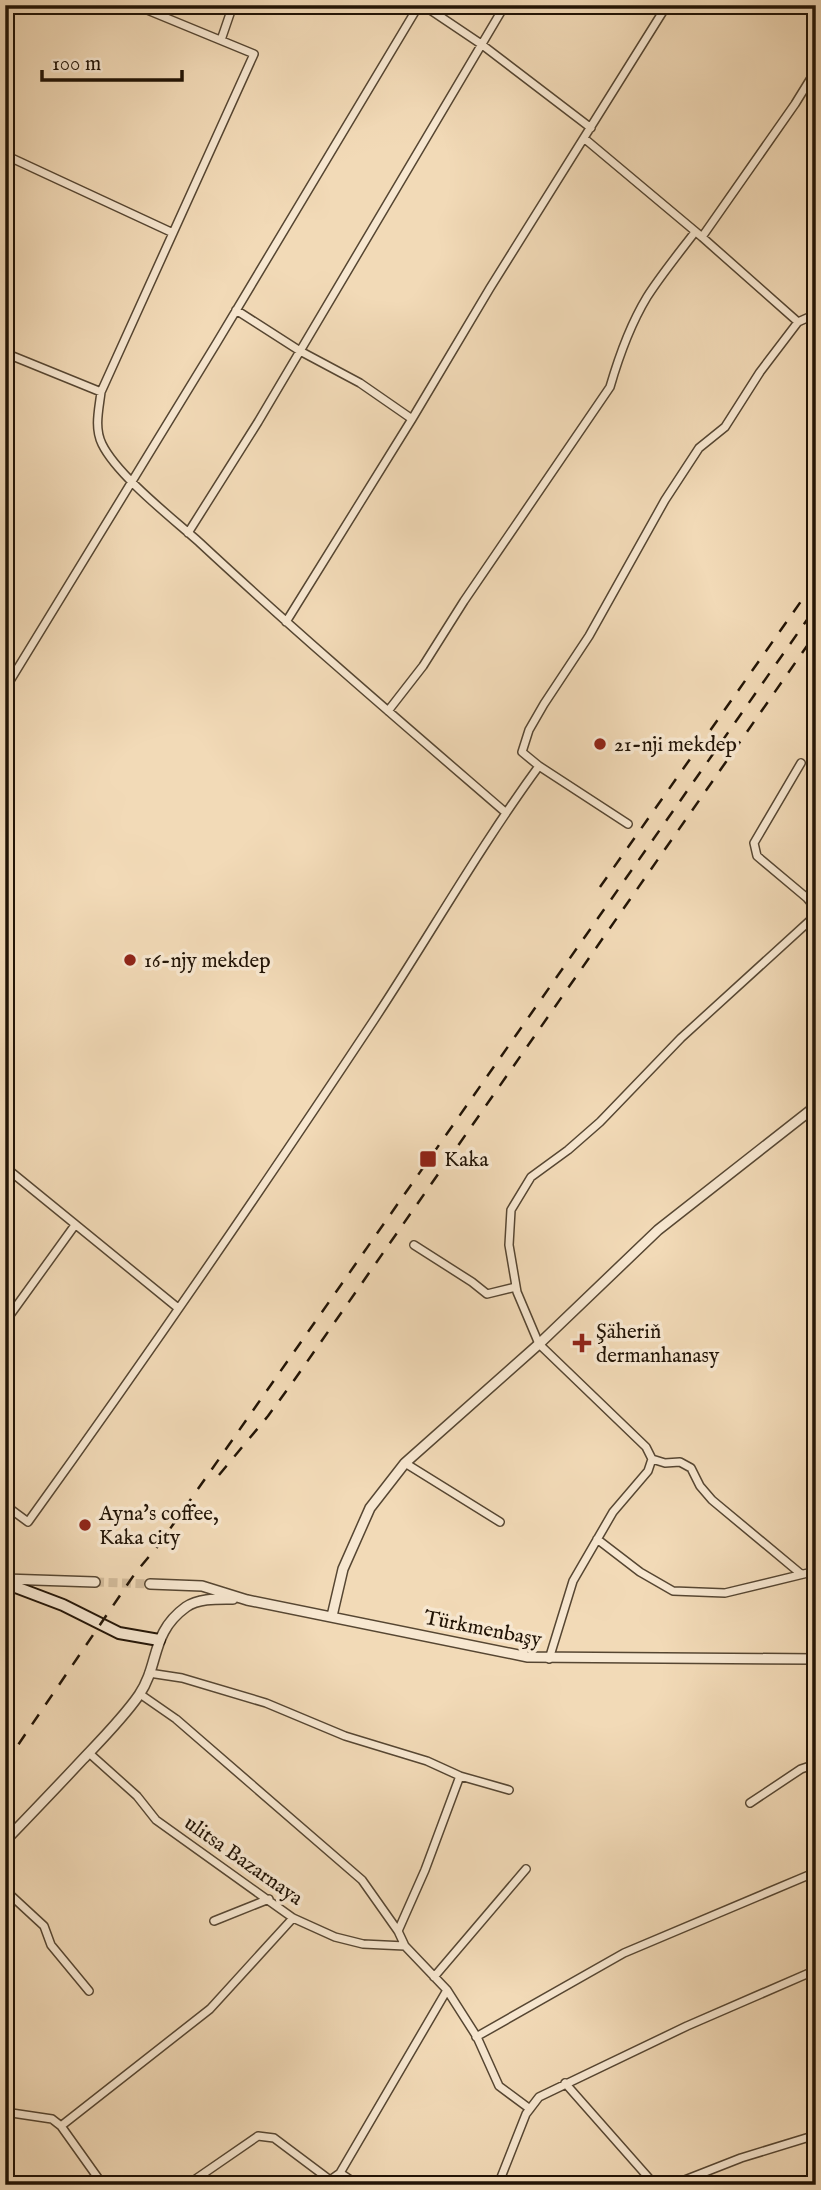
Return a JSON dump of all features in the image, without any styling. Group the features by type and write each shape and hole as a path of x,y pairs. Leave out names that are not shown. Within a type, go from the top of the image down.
{"main road":[{"path":"5,1581 63,1605 119,1633 159,1640"}],"street":[{"path":"135,5 254,54 101,392 98,416 101,443 132,481 188,533 505,812"},
{"path":"221,40 233,5"},
{"path":"5,689 421,5 481,44 591,128"},
{"path":"188,533 258,422 505,5"},
{"path":"286,622 667,5"},
{"path":"388,711 423,666 464,601 610,387 618,360 647,297 698,234 795,104 816,70"},
{"path":"585,139 798,321"},
{"path":"5,155 173,233"},
{"path":"236,310 300,351 360,383 412,419"},
{"path":"628,824 522,752 529,730 589,636 665,500 699,448 725,427 760,372 798,321 816,314"},
{"path":"5,353 101,392"},
{"path":"801,763 754,843 757,856 807,898 816,909"},
{"path":"5,1505 28,1522 115,1401 375,1019 505,812 539,766"},
{"path":"549,1658 573,1581 613,1512 648,1471 652,1459 646,1447 539,1344 516,1287 509,1245 511,1210 531,1177 600,1122 681,1038 816,915"},
{"path":"332,1616 343,1569 370,1508 405,1463 539,1344 658,1230 816,1106"},
{"path":"5,1167 178,1308"},
{"path":"5,1322 75,1225"},
{"path":"414,1245 487,1294 516,1287"},
{"path":"652,1459 665,1463 680,1462 691,1468 700,1486 712,1500 801,1573"},
{"path":"405,1463 500,1522"},
{"path":"597,1539 640,1572 673,1591 725,1593 816,1571"},
{"path":"5,1581 95,1582"},
{"name":"Türkmenbaşy","path":"150,1584 202,1586 247,1600 528,1657 816,1659"},
{"path":"5,1841 89,1753 140,1694 159,1640 168,1624 188,1605 212,1599 247,1600"},
{"path":"149,1673 182,1678 265,1703 345,1735 427,1761 460,1776 509,1790"},
{"path":"140,1694 176,1719 362,1880 398,1931 405,1946 447,1990 476,2037 499,2086 530,2109"},
{"name":"ulitsa Bazarnaya","path":"89,1753 137,1796 156,1820 293,1918 335,1937 363,1944 405,1946"},
{"path":"750,1802 801,1769 816,1764"},
{"path":"398,1931 425,1870 460,1776"},
{"path":"435,1977 526,1869"},
{"path":"476,2037 624,1953 816,1872"},
{"path":"5,1890 44,1926 51,1945 89,1990"},
{"path":"214,1921 269,1899"},
{"path":"61,2126 210,2009 293,1918"},
{"path":"498,2185 530,2109 539,2097 687,2026 816,1970"},
{"path":"187,2185 258,2136 274,2138 326,2182 340,2173 447,1990"},
{"path":"565,2083 655,2185"},
{"path":"5,2112 52,2119 61,2126 103,2185"},
{"path":"672,2185 741,2158 816,2135"},
{"path":"340,2173 358,2185"}],"tunnel":[{"path":"95,1582 150,1584"}],"railway":[{"path":"600,887 816,580"},
{"path":"5,1764 136,1572 158,1546 816,607"},
{"path":"219,1475 295,1379 816,633"}],"place":[{"name":"21-nji mekdep","path":"600,744"},
{"name":"16-njy mekdep","path":"130,960"},
{"name":"Kaka","path":"428,1159"},
{"name":"Şäheriň dermanhanasy","path":"582,1343"},
{"name":"Ayna's coffee, Kaka city","path":"85,1525"}]}
